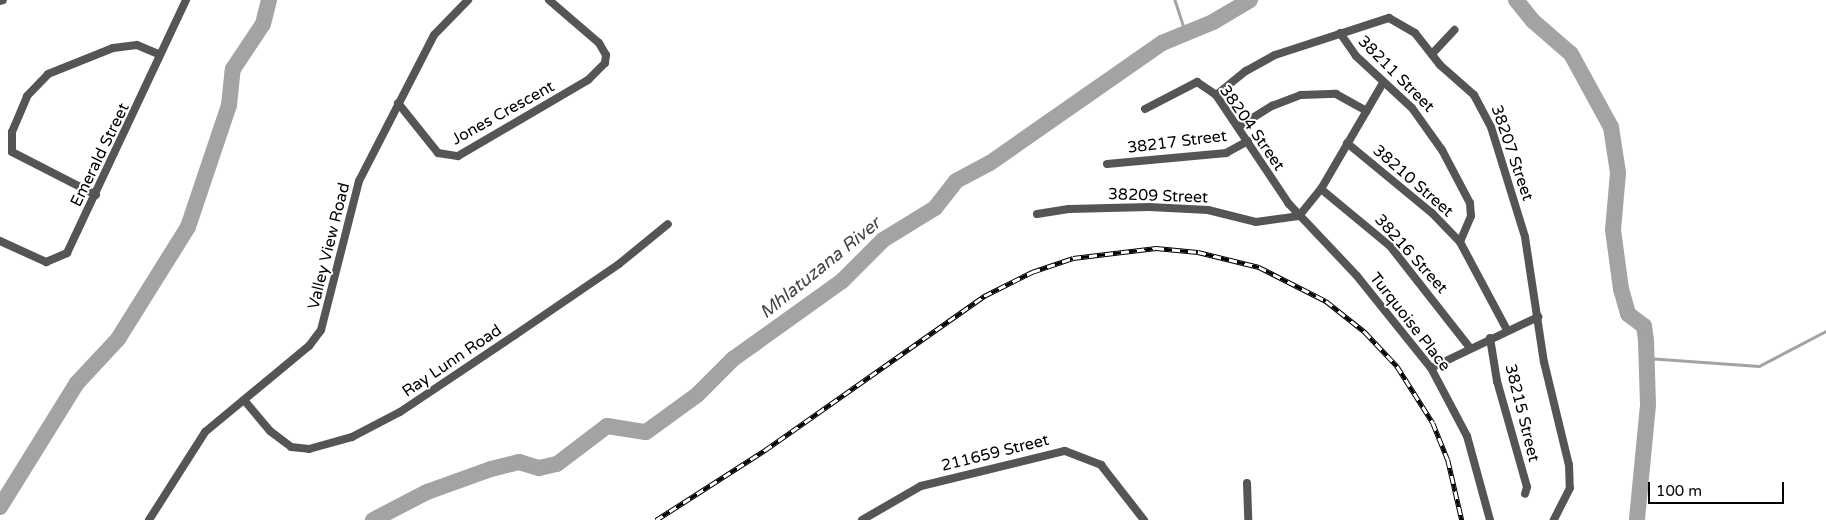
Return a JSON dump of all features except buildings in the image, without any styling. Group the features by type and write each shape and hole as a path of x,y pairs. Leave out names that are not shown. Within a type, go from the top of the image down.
{"street":[{"name":"Emerald Street","path":"0,241 46,262 60,259 96,196 186,0"},
{"name":"Valley View Road","path":"148,520 195,443 309,346 321,330 359,181 434,35 468,0"},
{"name":"Jones Crescent","path":"398,103 438,152 458,156 588,80 605,63 606,55 599,43 549,0"},
{"name":"38207 Street","path":"1216,95 1259,63 1383,18 1395,19 1414,33 1432,54 1474,95 1488,119 1526,237 1544,362 1571,477 1570,488 1554,520"},
{"path":"1432,54 1454,30"},
{"name":"38211 Street","path":"1340,34 1383,83 1428,128 1465,190 1470,216 1460,242"},
{"path":"96,196 12,152 12,132 27,96 48,74 113,48 137,45 160,55"},
{"name":"38204 Street","path":"1145,109 1197,82 1216,95 1299,216"},
{"path":"1299,216 1321,189 1383,83"},
{"path":"1238,127 1272,106 1301,95 1336,94 1367,111"},
{"name":"38217 Street","path":"1107,164 1226,153 1248,141"},
{"name":"38210 Street","path":"1347,144 1432,212 1460,242 1507,330"},
{"name":"38216 Street","path":"1321,189 1390,246 1470,348"},
{"name":"38209 Street","path":"1037,214 1079,208 1149,207 1208,210 1256,222 1299,216"},
{"name":"Turquoise Place","path":"1299,216 1357,276 1431,368 1467,436 1490,520"},
{"name":"Ray Lunn Road","path":"244,400 270,431 291,447 309,449 352,437 400,412 551,311 668,224"},
{"path":"1431,368 1490,338 1538,317"},
{"name":"38215 Street","path":"1490,338 1497,381 1527,487 1525,494"},
{"name":"211659 Street","path":"862,520 921,486 1065,451 1102,465 1143,519"},
{"path":"1247,483 1248,520"}],"waterway":[{"name":"Mhlatuzana River","path":"0,507 77,383 118,339 188,227 229,105 233,69 263,24 269,0"},
{"path":"1175,0 1186,33"},
{"name":"Mhlatuzana River","path":"373,520 427,492 491,469 519,462 539,468 557,464 607,426 646,432 697,395 733,359 842,281 883,240 935,208 956,181 990,163 1162,43 1213,22 1250,0"},
{"name":"Mhlatuzana River","path":"1516,0 1533,21 1571,54 1611,127 1618,173 1613,230 1621,289 1628,314 1644,326 1646,341 1648,405 1637,520"},
{"path":"1647,358 1759,366 1826,331"}],"railway":[{"path":"656,520 765,450 984,296 1032,272 1073,258 1156,248 1198,252 1259,267 1326,301 1365,332 1397,366 1433,423 1448,460 1462,520"}]}
